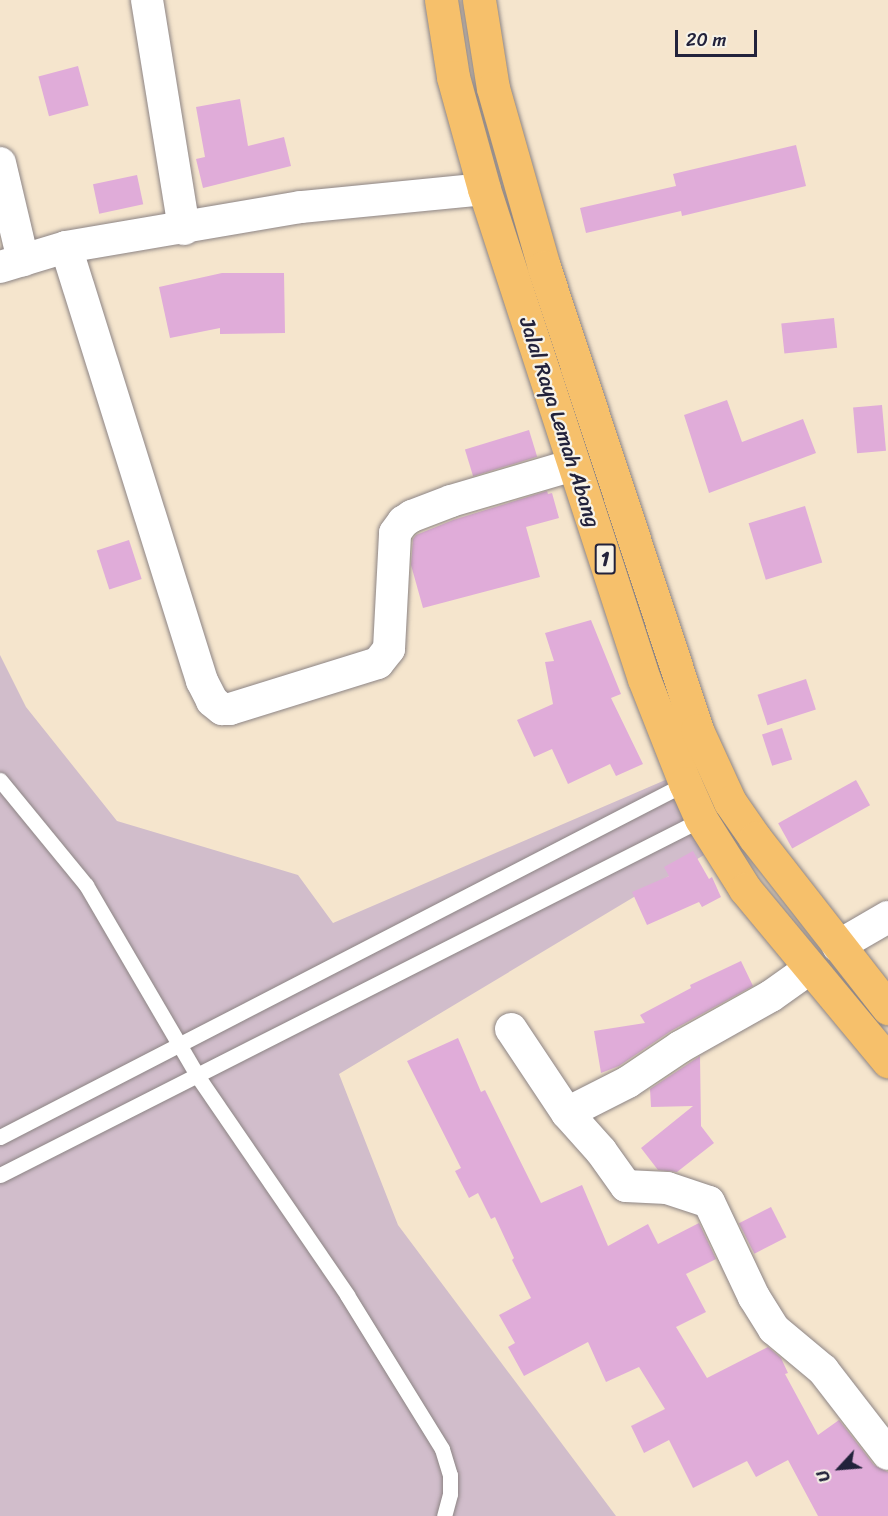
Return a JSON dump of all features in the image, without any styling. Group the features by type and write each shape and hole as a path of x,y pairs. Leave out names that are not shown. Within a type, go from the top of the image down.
{"highway":[{"name":"Jalal Raya Lemah Abang","path":"441,0 453,77 484,189 644,679 685,783 701,819 745,889 809,969 888,1061"},
{"name":"Jalal Raya Lemah Abang","path":"479,0 493,88 544,267 697,730 730,802 838,946 888,1008"}],"street":[{"path":"147,0 184,229"},
{"path":"0,164 11,263 66,247 184,229 301,207 484,189"},
{"path":"66,247 202,681 212,701 222,708 230,709 378,663 389,649 395,533 403,522 412,516 451,501 573,465"},
{"path":"838,946 888,917"},
{"path":"567,1113 628,1082 680,1047 771,996 809,969"},
{"path":"511,1029 567,1113 601,1151 626,1186 667,1188 709,1202 754,1297 774,1329 823,1370 888,1454"}],"lane":[{"path":"0,1137 715,769"},
{"path":"0,780 86,885 198,1077 347,1295 442,1449 450,1475 450,1494 444,1516"},
{"path":"0,1175 198,1077 730,802"}],"shaded area":[{"path":"0,655 26,707 117,821 298,875 333,923 670,778 704,855 339,1074 398,1225 616,1516 0,1516"}],"building":[{"path":"78,66 89,106 49,116 38,77"},
{"path":"240,99 248,146 284,137 291,166 203,188 196,159 205,157 196,107"},
{"path":"796,145 806,186 682,216 681,211 586,233 580,208 676,186 673,174"},
{"path":"137,175 143,204 99,214 93,184"},
{"path":"222,273 284,273 285,333 220,334 220,328 170,338 159,287"},
{"path":"834,318 837,348 784,353 781,324"},
{"path":"727,400 742,442 803,419 816,453 709,493 684,415"},
{"path":"882,405 886,451 857,453 853,408"},
{"path":"529,430 537,457 473,476 465,450"},
{"path":"547,491 548,494 552,493 559,518 526,527 540,577 423,608 411,565 413,539 416,535 453,520"},
{"path":"805,506 822,562 766,580 749,523"},
{"path":"129,540 142,579 109,589 97,551"},
{"path":"591,620 621,694 611,698 643,764 616,776 610,764 568,784 552,749 534,757 517,720 553,704 545,662 554,661 545,633"},
{"path":"806,679 816,709 767,725 757,695"},
{"path":"782,728 792,759 772,766 762,734"},
{"path":"856,780 870,805 792,849 778,823"},
{"path":"693,851 709,879 712,877 721,897 702,907 699,902 647,925 632,892 669,876 664,867"},
{"path":"741,961 753,986 671,1031 619,1066 601,1073 594,1031 645,1023 640,1015 691,988 690,985"},
{"path":"458,1038 481,1092 485,1090 541,1203 582,1185 608,1246 648,1224 658,1244 699,1223 716,1259 686,1274 706,1312 676,1327 707,1378 768,1347 781,1358 788,1373 785,1374 818,1435 839,1420 874,1465 888,1472 888,1516 818,1516 788,1460 756,1477 747,1461 693,1488 669,1440 644,1453 631,1426 665,1409 639,1367 606,1382 588,1342 524,1376 508,1347 515,1343 499,1315 531,1298 512,1260 514,1258 495,1217 491,1219 478,1193 469,1198 455,1171 461,1168 407,1061"},
{"path":"700,1056 701,1126 714,1143 677,1172 658,1170 641,1148 693,1106 651,1107 650,1089"},
{"path":"771,1207 786,1237 754,1254 739,1223"}]}
